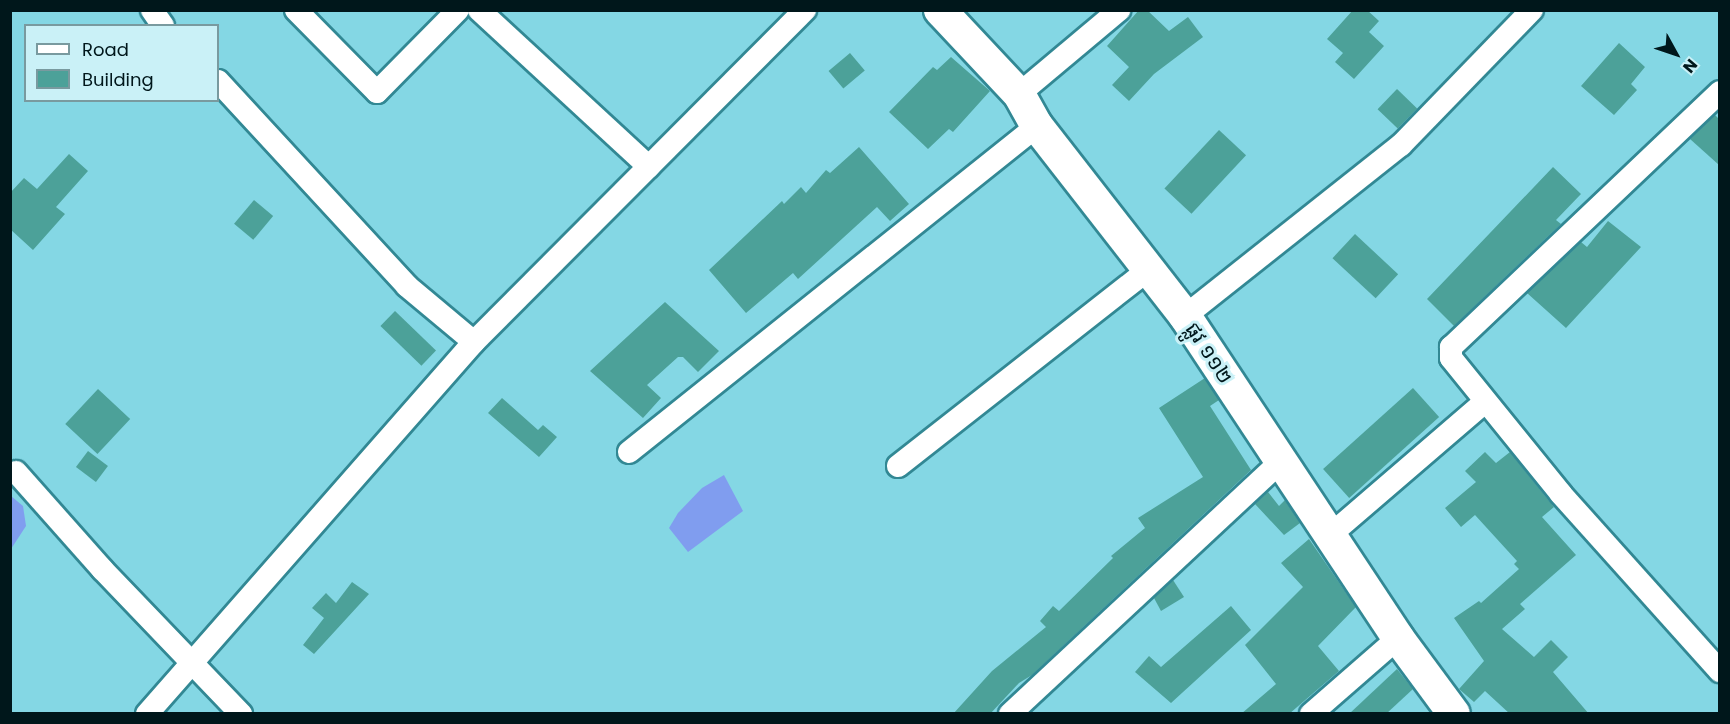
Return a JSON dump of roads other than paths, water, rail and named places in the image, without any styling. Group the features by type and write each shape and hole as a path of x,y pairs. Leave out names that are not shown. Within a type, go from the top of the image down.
{"street":[{"path":"152,10 162,24"},
{"path":"296,10 377,92 458,10"},
{"path":"479,10 650,166"},
{"path":"147,714 474,342 806,10"},
{"name":"ផ្លូវ ១១២","path":"940,10 1018,94 1038,126 1147,271 1185,316 1329,536 1398,638 1454,714"},
{"path":"1018,94 1119,10"},
{"path":"1185,316 1401,145 1532,10"},
{"path":"219,82 407,285 474,342"},
{"path":"1719,92 1451,347 1451,358 1561,494 1719,671"},
{"path":"629,452 1038,126"},
{"path":"898,466 1147,271"},
{"path":"1329,536 1485,402"},
{"path":"1010,714 1280,462"},
{"path":"16,472 192,664 241,714"},
{"path":"1311,714 1398,638"}],"water":[{"path":"724,475 743,511 688,552 669,528 678,513 702,488"},
{"path":"11,496 23,506 26,526 11,549"}]}
